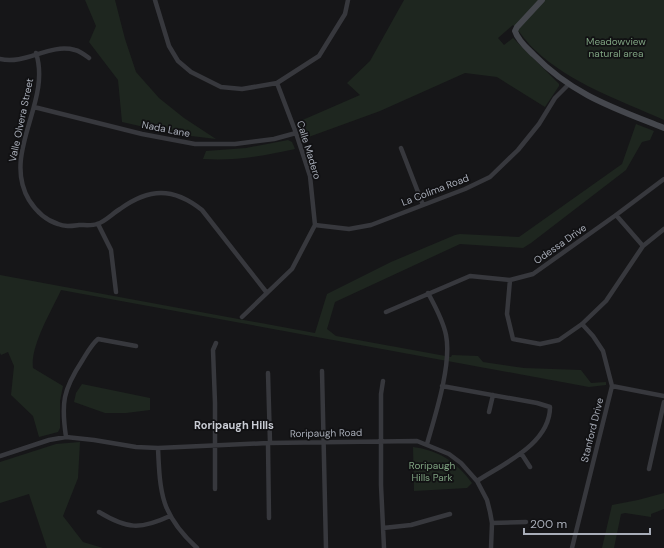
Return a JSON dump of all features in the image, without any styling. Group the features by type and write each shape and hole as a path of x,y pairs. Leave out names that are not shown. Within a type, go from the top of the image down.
{"street":[{"path":"155,0 169,46 178,61 191,72 221,87 242,89 277,83 319,56 346,14 348,0"},
{"path":"542,0 515,31 527,48 544,65 568,85 601,103 664,128"},
{"path":"0,59 19,59 56,48 76,50 89,58"},
{"name":"Valle Olvera Street","path":"36,53 40,73 20,169 22,188 33,207 50,222 64,227 98,224 131,201 150,194 164,192 179,196 190,201 202,210 267,293"},
{"name":"Calle Madero","path":"277,83 310,176 315,225"},
{"name":"La Colima Road","path":"315,225 349,229 365,226 465,189 490,177 518,150 539,124 555,98 568,85"},
{"name":"Nada Lane","path":"34,107 142,134 198,144 235,144 274,139 296,133"},
{"path":"401,148 423,205"},
{"name":"Odessa Drive","path":"386,312 470,276 510,280 533,274 616,215 664,178"},
{"path":"616,215 643,246"},
{"path":"98,224 112,250 116,292"},
{"path":"242,317 292,269 315,225"},
{"path":"510,280 507,314 513,338 540,344 559,340 582,324 606,301 643,246 664,229"},
{"path":"427,444 442,386 446,354 446,336 439,315 428,293"},
{"name":"Stanford Drive","path":"572,548 612,386 603,351 593,336 582,324"},
{"path":"66,437 63,407 66,391 70,379 92,344 98,339 136,346"},
{"path":"215,489 215,402 213,350 216,343"},
{"path":"322,371 326,548"},
{"path":"268,374 269,518"},
{"path":"383,381 381,394 381,441 384,548"},
{"path":"442,386 493,394 550,407 546,422 538,438 521,453 477,481"},
{"path":"612,386 664,396"},
{"path":"489,412 493,394"},
{"path":"649,469 664,402"},
{"name":"Roripaugh Road","path":"0,456 50,440 66,437 136,447 158,448 269,443 408,440 427,444 457,459 477,481 487,500 492,523 491,548"},
{"path":"158,448 161,493 170,516 188,540 197,548"},
{"path":"521,453 530,467"},
{"path":"99,512 114,521 138,526 150,525 170,516"},
{"path":"383,528 411,525 450,514"},
{"path":"492,523 526,522"}],"green space":[{"path":"85,0 115,0 125,39 136,72 159,98 184,118 216,139 175,134 122,122 118,80 89,42 96,26"},
{"name":"Meadowview natural area","path":"404,0 664,0 664,120 596,90 564,72 535,50 513,25 498,38 504,45 513,38 559,84 545,107 497,77 465,73 380,111 303,139 298,122 360,95 347,83 370,61"},
{"path":"636,124 654,131 650,140 642,142 626,170 531,243 523,248 460,244 335,302 327,329 336,336 451,357 452,355 478,356 483,362 524,368 581,370 591,383 606,382 606,385 589,387 61,290 38,339 33,359 33,368 63,386 60,401 60,428 58,432 39,437 33,416 11,395 14,366 8,352 1,355 0,353 0,275 315,333 327,294 391,262 460,234 519,237 622,164"},
{"path":"288,140 292,142 295,149 249,157 203,159 206,151 246,148"},
{"path":"82,384 150,398 150,410 126,413 105,413 74,402 76,393"},
{"path":"80,442 78,478 63,516 83,542 103,548 47,548 29,494 0,503 0,462 56,444"},
{"name":"Roripaugh Hills Park","path":"413,447 431,451 446,458 460,469 472,483 467,488 414,491"},
{"path":"664,493 664,509 651,514 651,517 625,513 621,514 614,548 602,548 612,505"}],"district":[{"name":"Roripaugh Hills","path":"234,425"}]}
